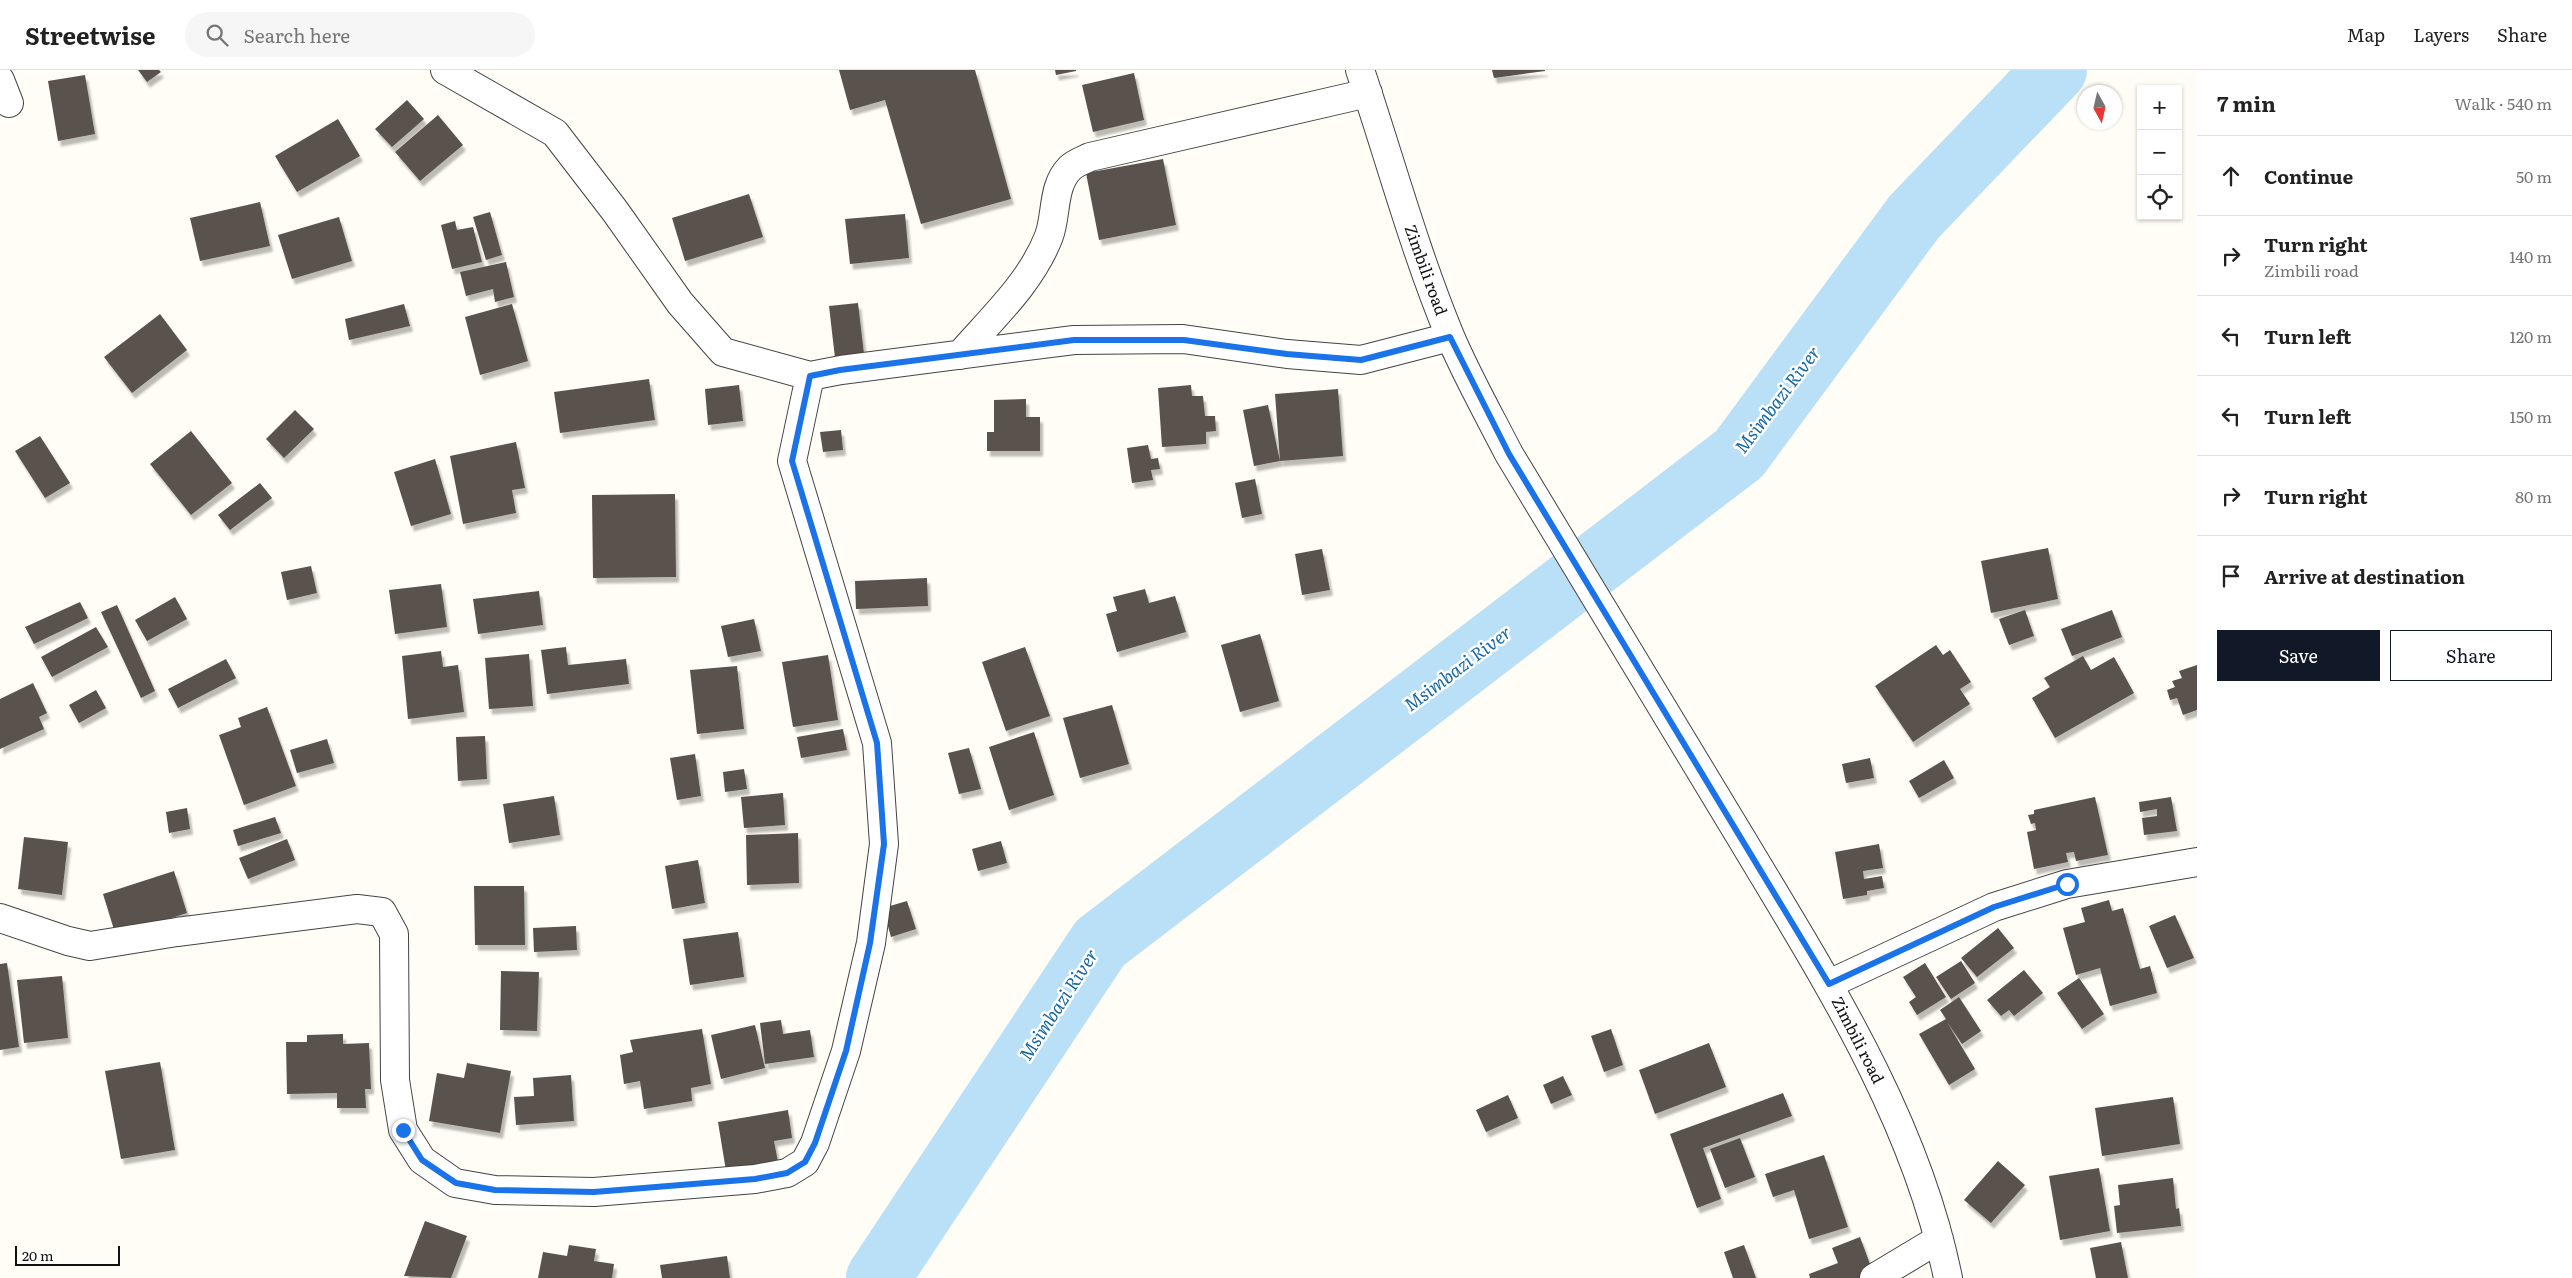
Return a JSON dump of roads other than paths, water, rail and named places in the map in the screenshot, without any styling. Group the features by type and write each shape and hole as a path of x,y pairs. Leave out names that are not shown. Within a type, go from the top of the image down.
{"street":[{"path":"445,70 467,85 555,133 616,211 680,303 723,352 810,376 840,370 1074,340 1184,340 1287,354 1361,360 1450,337"},
{"path":"960,355 1027,278 1040,257 1049,234 1058,187 1071,168 1090,157 1364,81"},
{"name":"Zimbili road","path":"1364,81 1419,255 1450,337 1509,454 1829,984 1888,1100 1939,1239 1948,1278"},
{"path":"0,918 68,941 90,946 178,932 357,909 382,912 394,934 395,1080 403,1130 422,1160 456,1183 495,1190 594,1192 755,1179 787,1173 805,1162 815,1143 846,1051 870,943 884,844 877,743 792,461 810,376"},
{"path":"1829,984 1994,907 2067,884 2197,862"},
{"path":"1874,1278 1939,1239"}],"waterway":[{"name":"Msimbazi River","path":"878,1278 1100,943 1739,454 1914,217 2055,70"}]}
